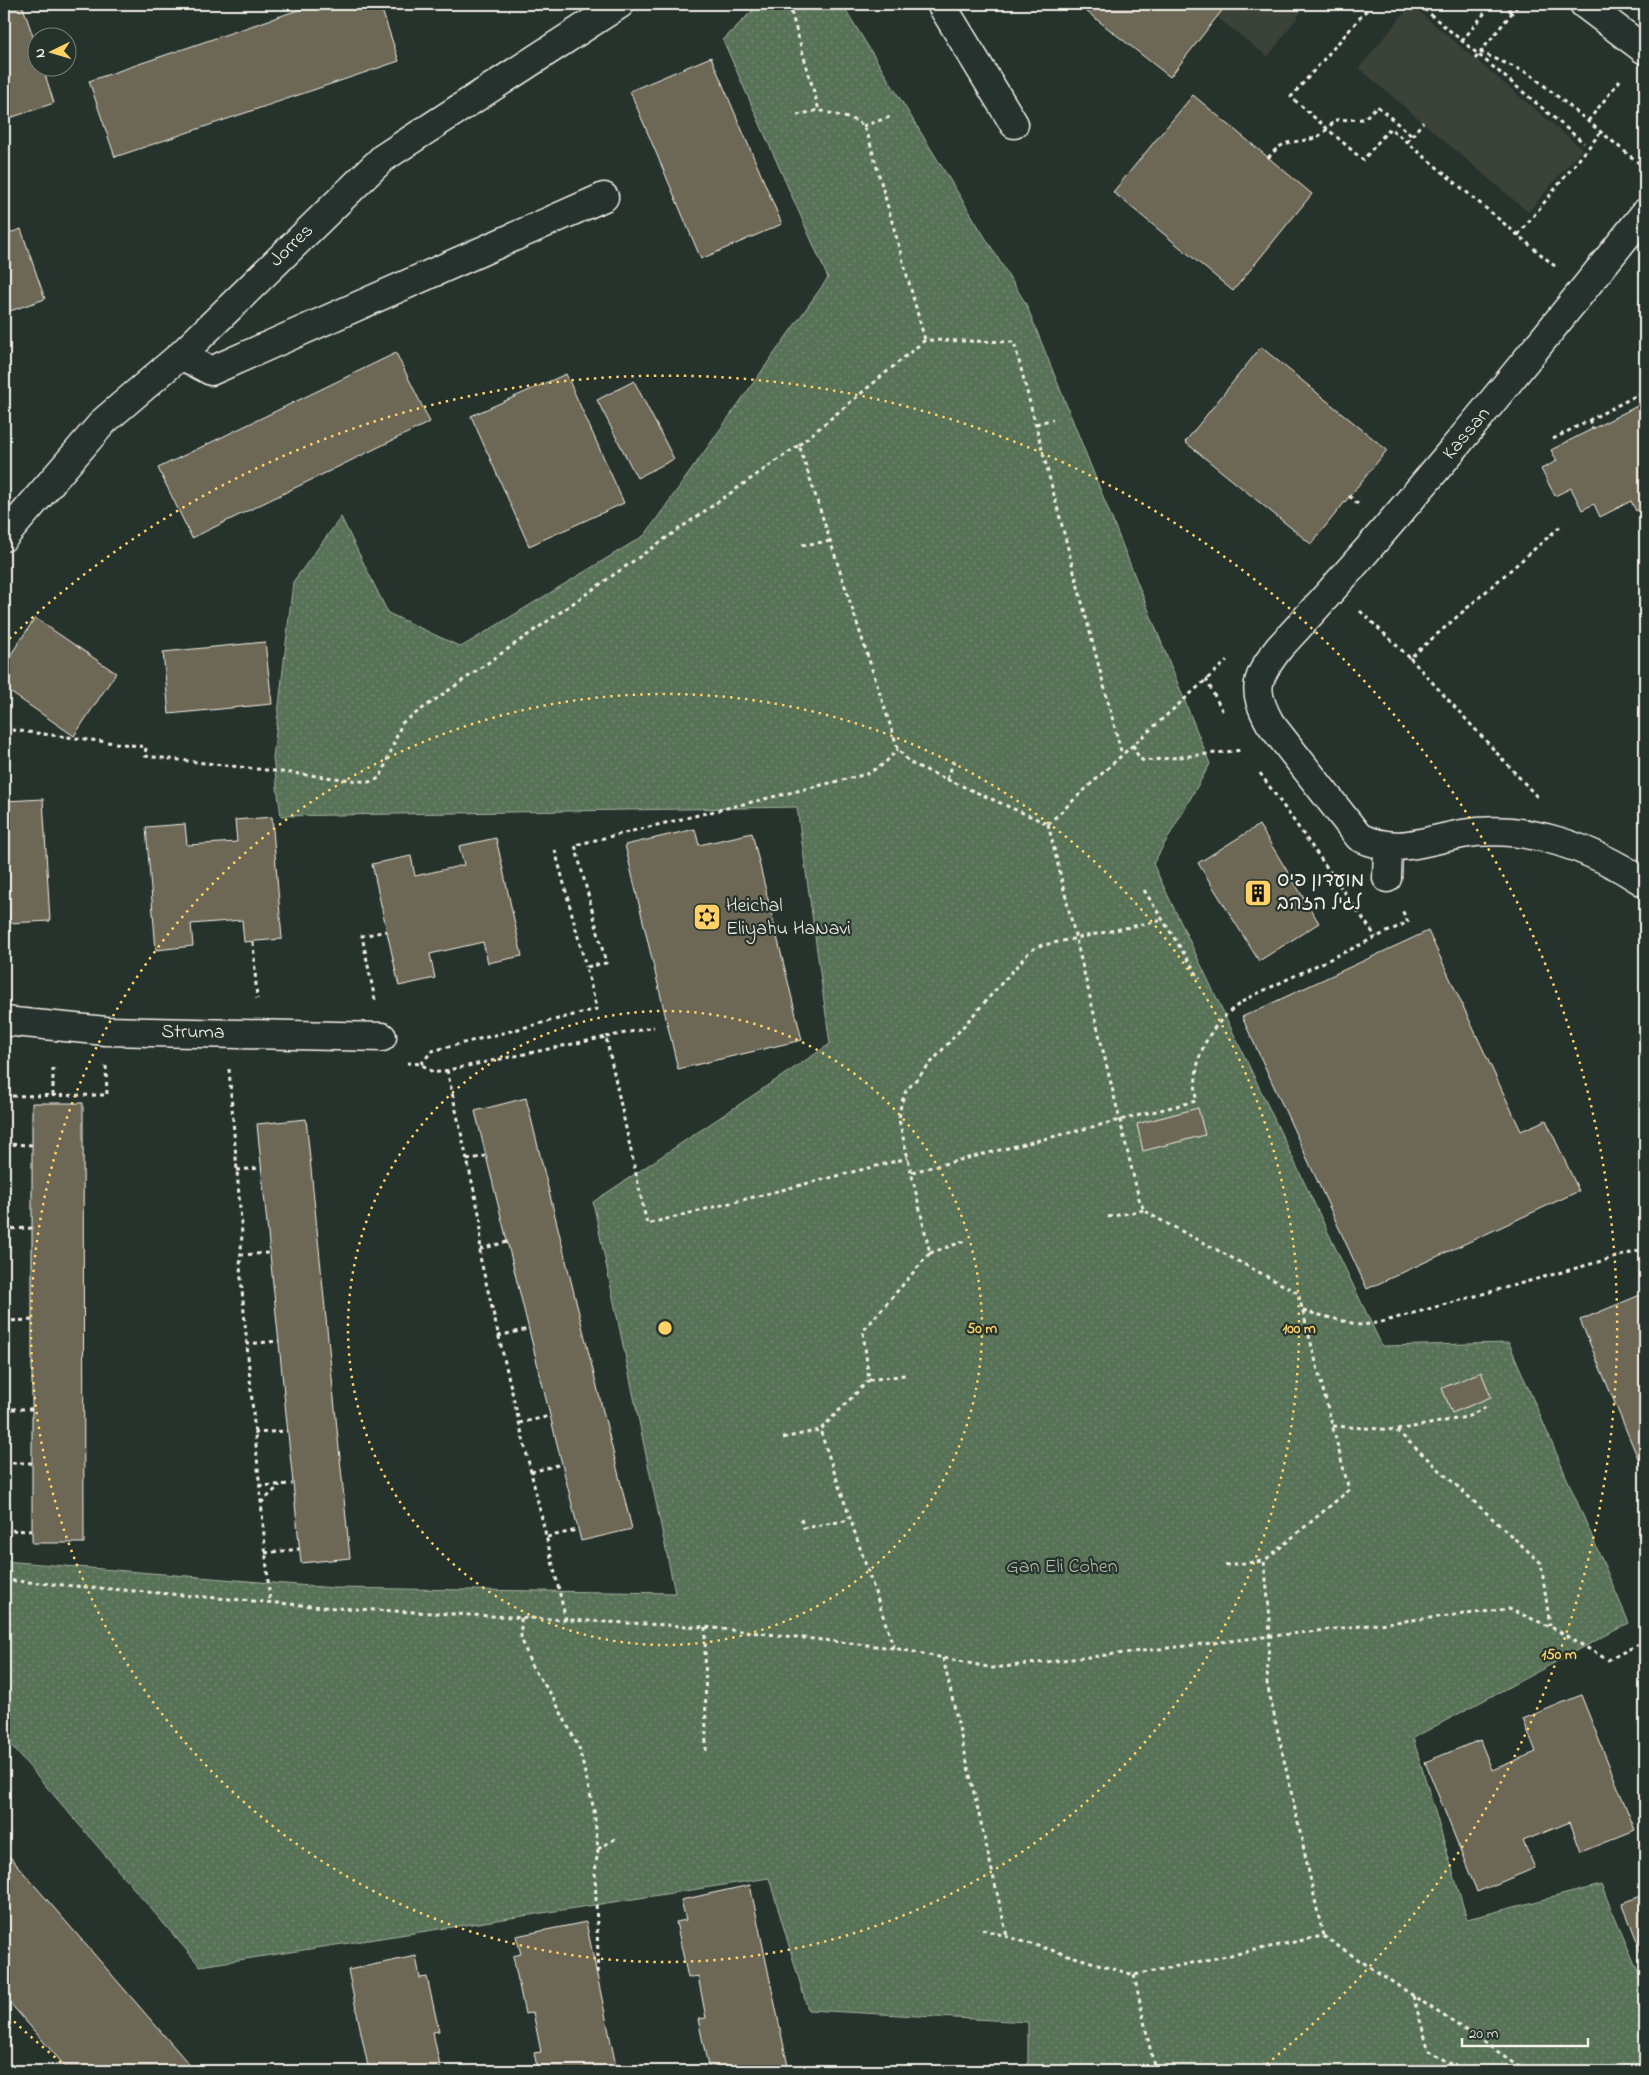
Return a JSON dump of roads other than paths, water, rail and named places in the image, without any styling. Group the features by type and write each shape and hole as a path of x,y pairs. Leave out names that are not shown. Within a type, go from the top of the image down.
{"street":[{"name":"Jorres","path":"4,537 104,420 181,355 383,158 620,4"},
{"path":"941,4 1014,124"},
{"path":"1584,4 1645,50"},
{"path":"181,355 211,371 604,197"},
{"name":"Kassan","path":"1645,213 1488,409 1399,514 1279,648 1266,665 1257,693 1261,707 1270,723 1358,837 1373,844 1388,847 1412,846 1463,834 1503,832 1549,838 1603,858 1645,884"},
{"path":"1387,878 1388,847"},
{"name":"Struma","path":"4,1021 106,1031 382,1036"}],"place":[{"name":"מועדון פיס לגיל הזהב","path":"1258,893"},
{"name":"Heichal Eliyahu HaNavi","path":"707,917"}],"park label":[{"name":"Gan Eli Cohen","path":"1062,1567"}]}
